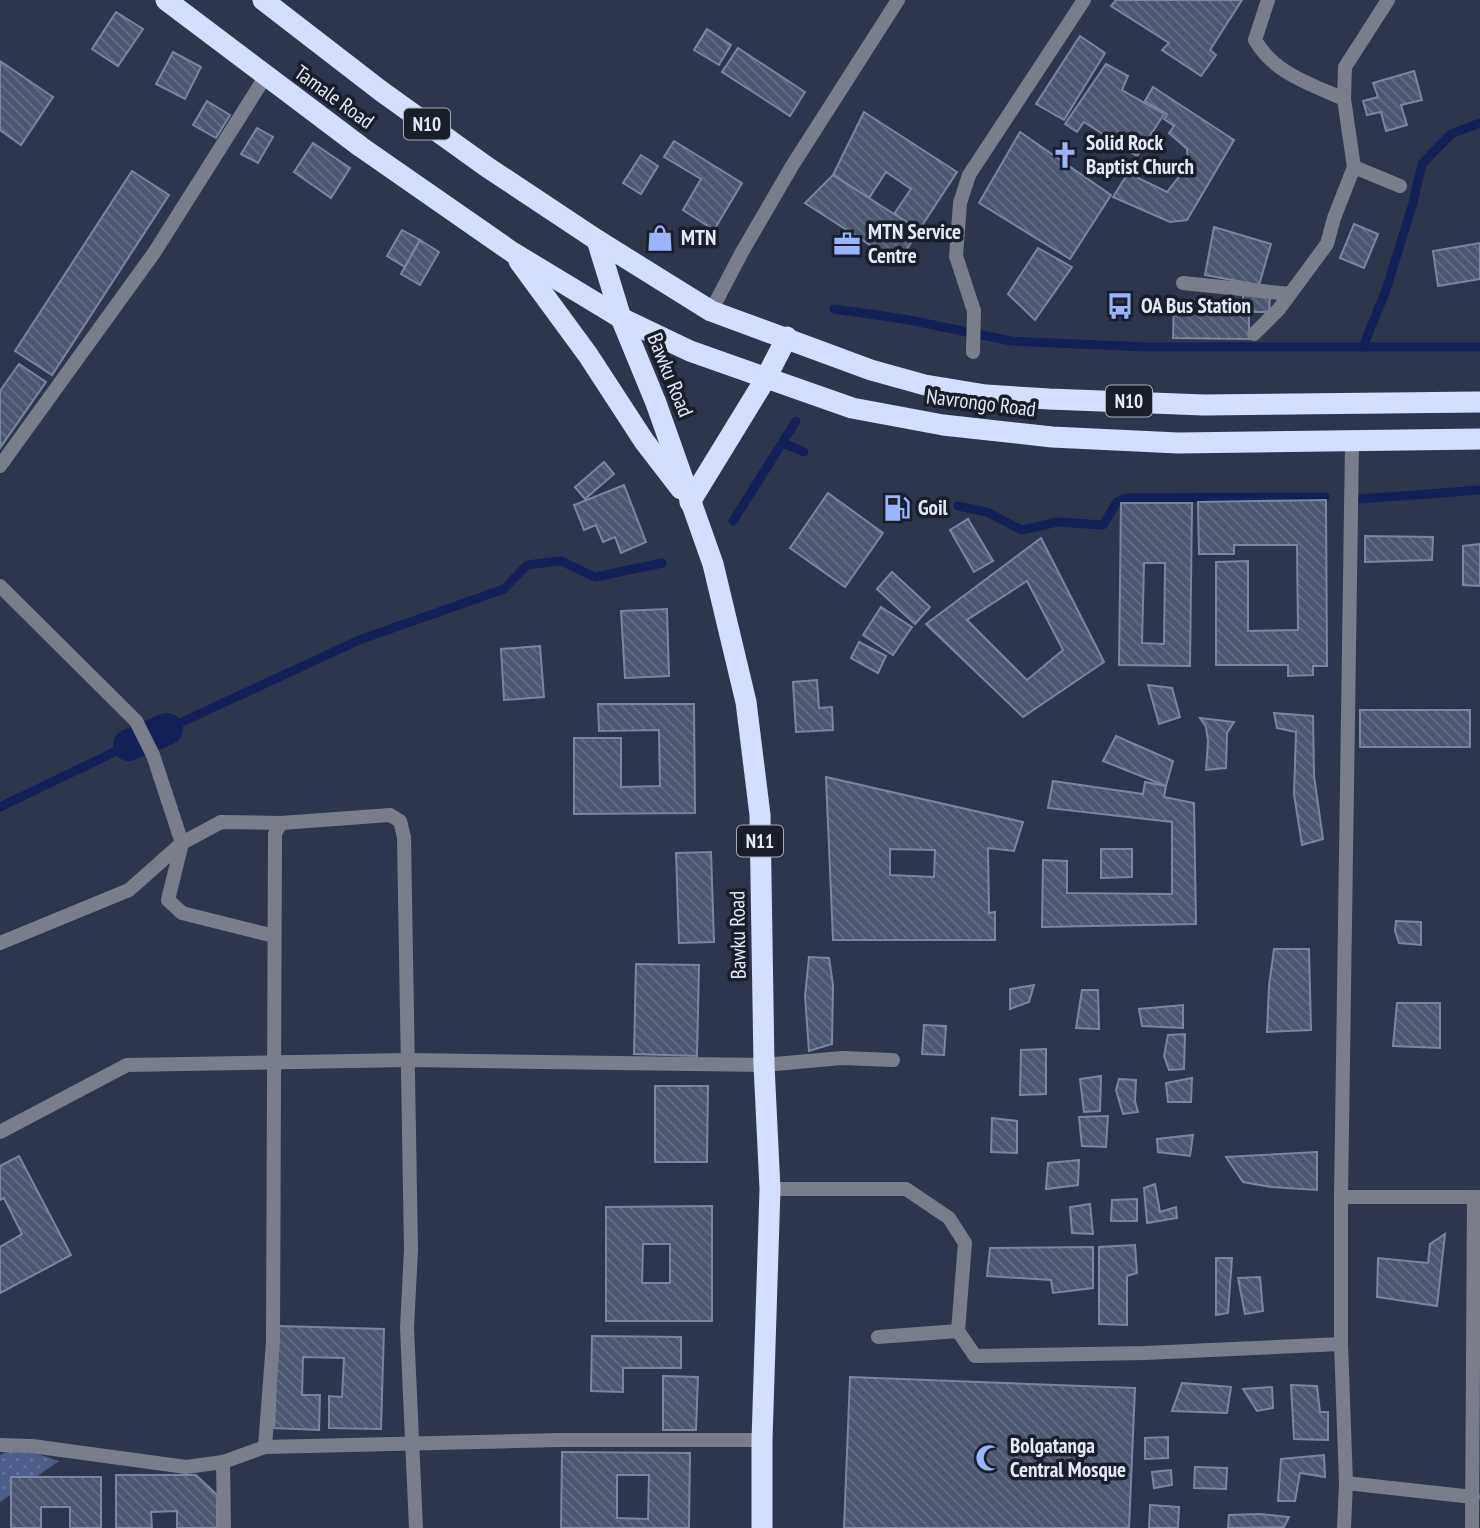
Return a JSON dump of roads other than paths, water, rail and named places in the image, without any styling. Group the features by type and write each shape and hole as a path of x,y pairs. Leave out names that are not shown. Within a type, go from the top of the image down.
{"highway":[{"name":"Tamale Road","path":"166,0 360,147 512,252"},
{"name":"Tamale Road","path":"263,0 382,92 487,167 597,240"},
{"name":"Navrongo Road","path":"597,240 711,311 871,370 925,386 986,395 1204,405 1480,402"},
{"name":"Bawku Road","path":"597,240 621,318 656,403 713,564 746,702 760,815 764,1065 770,1189 762,1528"},
{"name":"Navrongo Road","path":"512,252 621,318 690,351 852,408 970,428 1052,437 1178,443 1480,439"},
{"name":"N11","path":"512,252 588,355 643,441 690,502"},
{"path":"690,502 766,378 787,337"}],"street":[{"path":"711,311 792,166 898,0"},
{"path":"973,352 974,311 956,256 960,203 969,174 1084,0"},
{"path":"1268,0 1255,40 1263,55 1289,75 1343,99"},
{"path":"1254,334 1290,294 1327,244 1354,167 1343,99 1345,67 1388,0"},
{"path":"0,466 154,253 265,77"},
{"path":"1354,167 1400,186"},
{"path":"1183,284 1290,294"},
{"path":"1344,1528 1346,1483 1341,1344 1341,1197 1352,442"},
{"path":"0,586 136,721 153,755 182,843 168,900 182,913 274,936"},
{"path":"0,943 129,890 182,843 221,822 281,823 390,815 400,821 404,837 411,1250 407,1328 416,1528"},
{"path":"265,1447 273,1342 275,834 281,823"},
{"path":"0,1132 127,1065 408,1060 764,1065 842,1058 893,1060"},
{"path":"770,1189 906,1189 949,1219 965,1242 958,1331 975,1356 1145,1353 1341,1344"},
{"path":"1341,1197 1477,1197 1472,1528"},
{"path":"878,1337 958,1331"},
{"path":"0,1445 32,1446 186,1467 223,1462 265,1447 561,1440 762,1440"},
{"path":"223,1462 224,1528"},
{"path":"1346,1483 1473,1497"}],"waterway":[{"path":"1363,347 1386,290 1422,164 1451,134 1480,123"},
{"path":"834,309 904,319 1011,341 1145,347 1480,347"},
{"path":"733,521 796,421"},
{"path":"783,443 804,452"},
{"path":"1361,499 1480,490"},
{"path":"958,506 987,512 1022,530 1057,522 1103,525 1117,502 1127,498 1325,497"},
{"path":"167,729 359,640 504,589 527,565 561,561 595,577 662,563"},
{"path":"129,745 167,729"},
{"path":"0,807 129,745"}],"place":[{"name":"Solid Rock Baptist Church","path":"1065,155"},
{"name":"MTN","path":"660,238"},
{"name":"MTN Service Centre","path":"847,244"},
{"name":"OA Bus Station","path":"1120,306"},
{"name":"Goil","path":"897,508"},
{"name":"Bolgatanga Central Mosque","path":"989,1458"}]}
